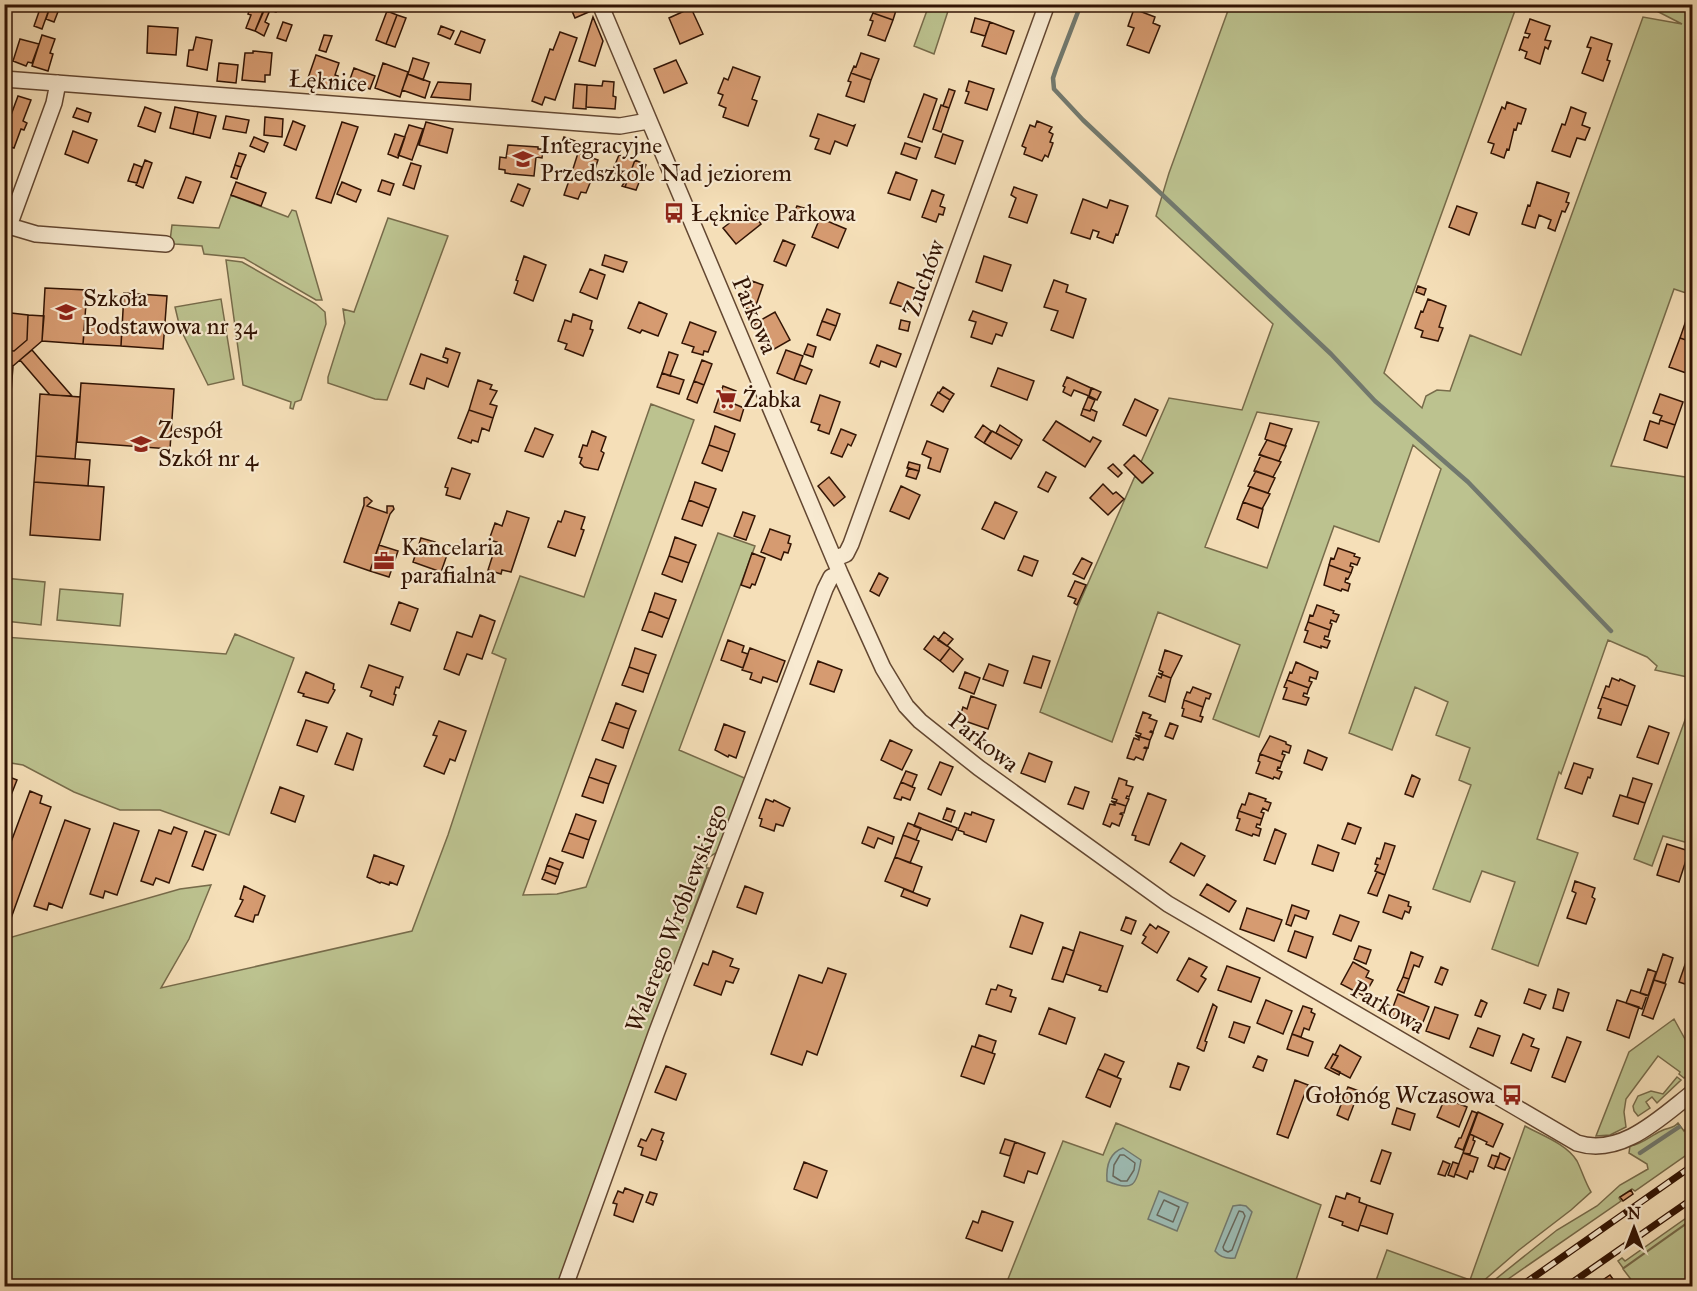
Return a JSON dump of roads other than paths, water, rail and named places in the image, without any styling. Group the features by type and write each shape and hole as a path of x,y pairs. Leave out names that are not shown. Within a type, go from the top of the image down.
{"street":[{"name":"Parkowa","path":"600,4 837,566 883,668 903,701 920,721 997,782 1147,890 1187,916 1577,1143 1595,1147 1618,1144 1640,1132 1692,1093"},
{"name":"Zuchów","path":"837,566 852,544 1047,4"},
{"name":"Łęknice","path":"4,79 620,126 648,121"},
{"path":"58,83 54,103 7,229 36,234 166,244"},
{"name":"Walerego Wróblewskiego","path":"565,1287 656,1034 820,600 837,566"}],"water":[{"path":"1123,1148 1141,1160 1138,1176 1128,1186 1107,1181 1109,1161 1114,1153"},
{"path":"1159,1191 1188,1203 1177,1231 1148,1219"},
{"path":"1233,1206 1246,1206 1252,1212 1235,1258 1224,1257 1215,1251"}],"waterway":[{"path":"1081,4 1053,78 1054,89 1083,120 1331,354 1375,401 1468,482 1611,631"},
{"path":"1640,1153 1679,1127"}],"railway":[{"path":"1521,1286 1692,1166"},
{"path":"1567,1286 1692,1199"}],"place":[{"name":"Integracyjne Przedszkole Nad jeziorem","path":"523,159"},
{"name":"Łęknice Parkowa","path":"674,213"},
{"name":"Szkoła Podstawowa nr 34","path":"66,312"},
{"name":"Żabka","path":"726,399"},
{"name":"Zespół Szkół nr 4","path":"141,444"},
{"name":"Kancelaria parafialna","path":"384,561"},
{"name":"Gołonóg Wczasowa","path":"1512,1095"}]}
